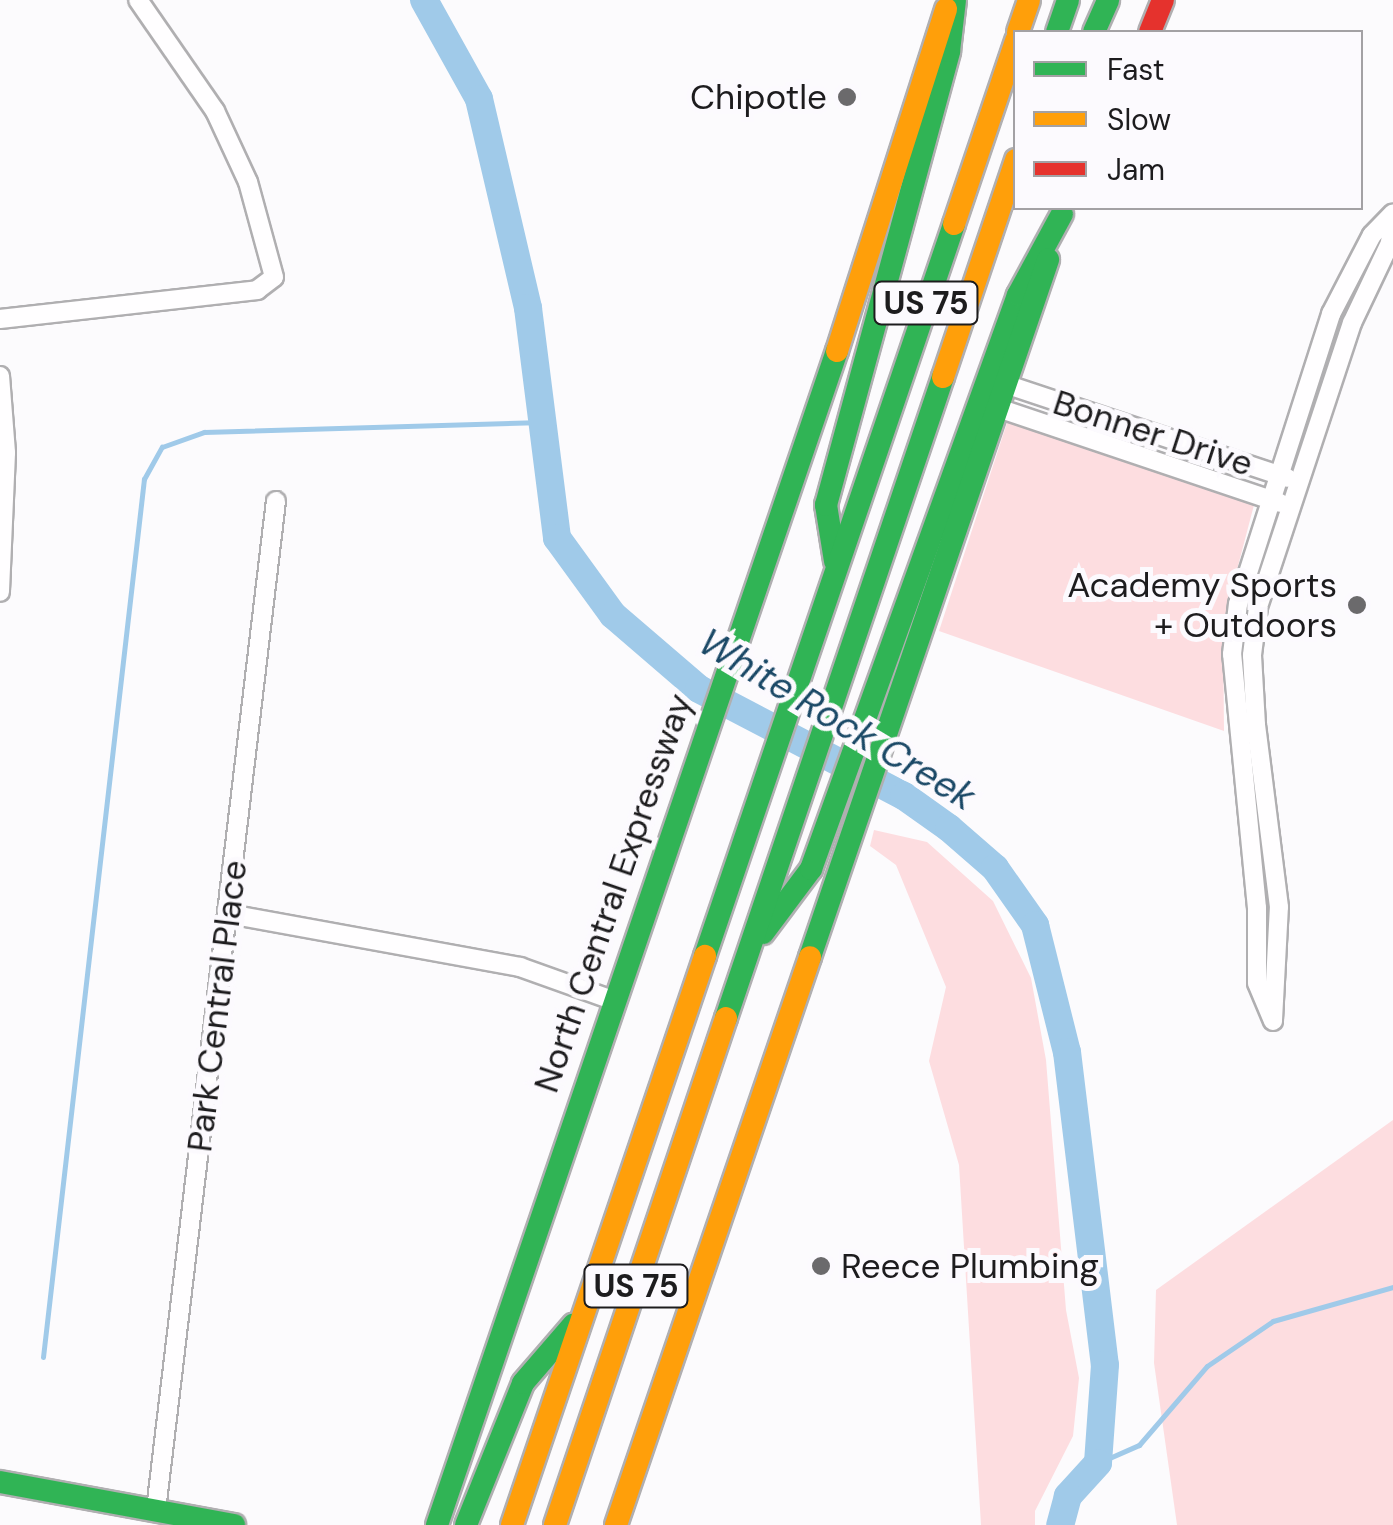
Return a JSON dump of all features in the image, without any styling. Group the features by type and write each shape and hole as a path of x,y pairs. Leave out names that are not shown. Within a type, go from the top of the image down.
{"main road":[{"path":"836,566 826,505 949,50 952,0"},
{"name":"North Central Expressway","path":"437,1525 952,0"},
{"path":"1015,0 1018,30"},
{"path":"1019,30 1029,0"},
{"path":"1058,30 1068,0"},
{"path":"1095,30 1108,0"},
{"path":"1151,30 1163,0"},
{"name":"US 75","path":"512,1525 1013,50"},
{"name":"US 75","path":"556,1525 1013,169"},
{"path":"978,275 1015,210"},
{"path":"616,1525 1001,409 1063,211"},
{"path":"746,957 811,868 891,658 1018,294 1063,211"},
{"path":"466,1525 523,1383 583,1314"},
{"path":"0,1482 234,1525"}],"street":[{"path":"0,319 258,290 270,283 274,266 215,111 138,0"},
{"path":"1393,217 1372,234 1331,314 1276,474 1238,604 1232,654 1246,726 1279,907 1272,1021 1257,983 1246,726 1258,607 1288,506 1352,322 1390,244 1393,217"},
{"path":"0,376 6,454 0,592"},
{"name":"Bonner Drive","path":"1008,385 1297,482"},
{"name":"Bonner Drive","path":"1001,409 1288,506"},
{"name":"Park Central Place","path":"156,1510 276,501"},
{"path":"228,914 520,967 612,1000"}],"shaded area":[{"path":"1008,420 1254,505 1223,623 1224,731 939,631"},
{"path":"874,830 927,842 993,901 1031,978 1046,1060 1066,1310 1079,1378 1073,1436 1035,1511 1035,1525 981,1525 959,1165 929,1061 946,987 896,865 870,846"},
{"path":"1393,1120 1393,1525 1177,1525 1154,1363 1156,1290"}],"waterway":[{"name":"White Rock Creek","path":"424,0 479,99 528,308 557,538 613,615 699,689 904,796 995,868 1035,925 1067,1052 1105,1365 1098,1463 1068,1496 1060,1525"},
{"path":"43,1357 144,479 162,447 204,432 543,422"},
{"path":"1098,1463 1139,1445 1207,1366 1273,1321 1393,1287"}],"traffic: fast":[{"path":"835,561 826,505 949,51 955,0"},
{"path":"1058,30 1068,0"},
{"path":"1095,30 1108,0"},
{"path":"763,933 811,869 1018,295 1062,214"},
{"path":"705,956 954,224"},
{"path":"810,957 1048,260"},
{"path":"437,1525 837,351"},
{"path":"726,1018 943,377"},
{"path":"466,1525 523,1383 573,1325"},
{"path":"0,1482 234,1525"}],"traffic: slow":[{"path":"1019,30 1029,0"},
{"path":"837,351 946,9"},
{"path":"954,224 1013,50"},
{"path":"943,377 1013,169"},
{"path":"512,1525 705,956"},
{"path":"616,1525 810,957"},
{"path":"555,1525 726,1018"}],"traffic: jam":[{"path":"1151,30 1163,0"}],"place":[{"name":"Chipotle","path":"847,97"},
{"name":"Academy Sports + Outdoors","path":"1357,605"},
{"name":"Reece Plumbing","path":"821,1266"}]}
